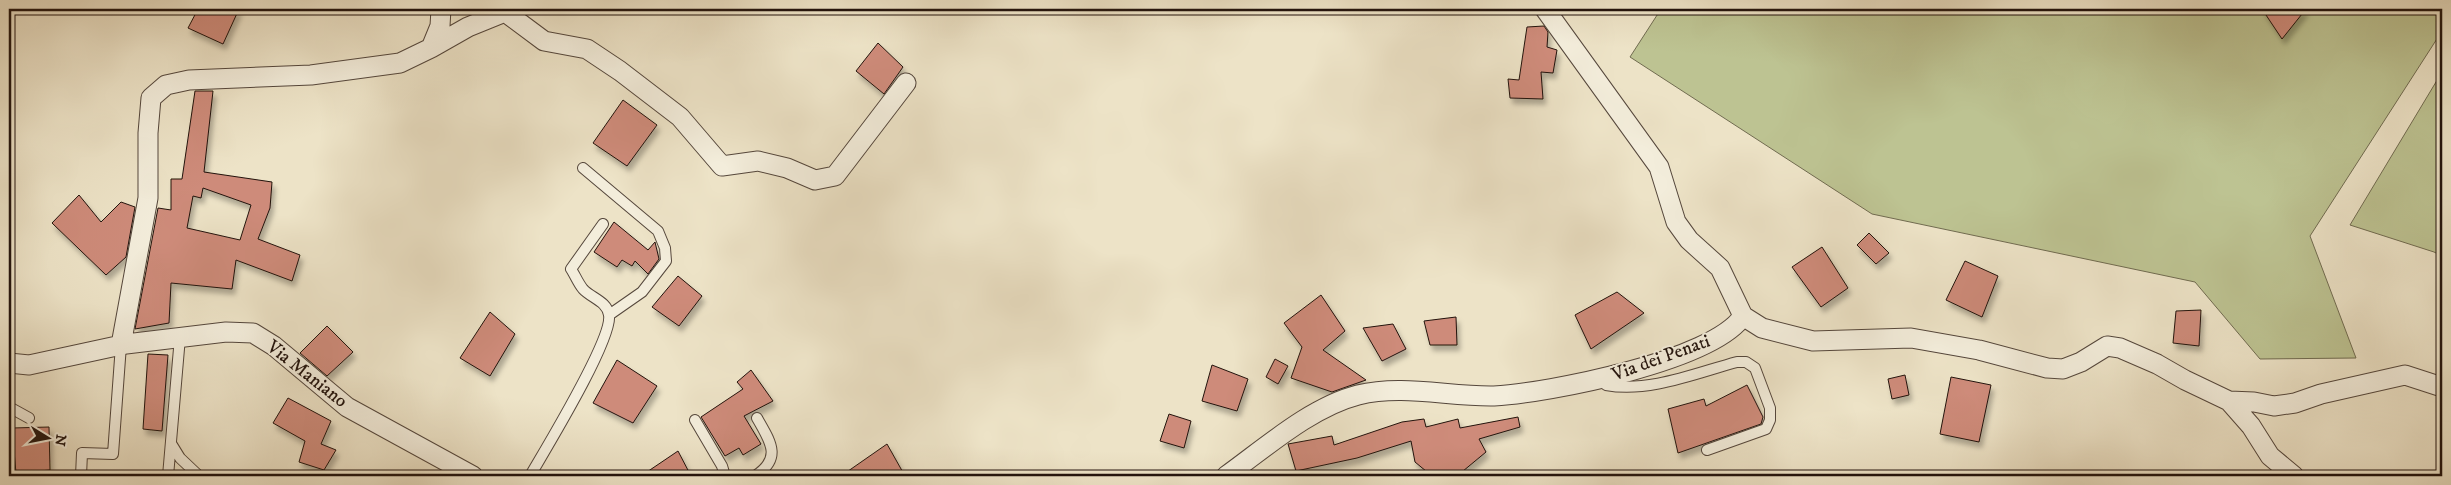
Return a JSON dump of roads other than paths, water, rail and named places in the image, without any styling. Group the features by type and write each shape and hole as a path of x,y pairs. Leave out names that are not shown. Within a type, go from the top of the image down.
{"street":[{"path":"432,48 440,26 442,9"},
{"path":"1546,9 1659,166 1676,222 1689,240 1720,268 1743,316 1762,328 1813,340 1911,338 1979,350 2047,368 2063,368 2081,362 2107,346 2120,348 2157,364 2229,401 2254,402 2274,406 2295,403 2321,394 2405,375 2442,388"},
{"path":"121,345 148,198 148,133 151,98 166,85 189,80 311,75 400,63 432,48 468,27 509,11 544,41 587,49 620,70 680,117 722,166 758,161 786,168 815,180 835,176 906,83"},
{"name":"Via dei Penati","path":"1226,476 1316,412 1358,395 1397,391 1493,396 1529,392 1601,379 1685,353 1728,331 1743,316"},
{"name":"Via Maniano","path":"9,363 29,365 121,345 226,332 253,333 274,346 347,407 473,476"},
{"path":"2229,401 2250,426 2270,456 2294,476"}],"lane":[{"path":"583,168 658,231 665,248 666,261 642,292 609,315"},
{"path":"530,476 570,408 608,330 609,315 603,303 583,289 571,269 603,224"},
{"path":"168,476 180,338"},
{"path":"81,476 82,453 113,454 121,345"},
{"path":"1601,379 1606,385 1617,387 1638,386 1737,362 1746,362 1755,368 1770,408 1770,420 1766,429 1707,450"},
{"path":"9,407 29,418"},
{"path":"756,476 767,469 773,455 770,441 757,418"},
{"path":"695,420 722,466 725,476"},
{"path":"172,445 180,458 199,476"}]}
